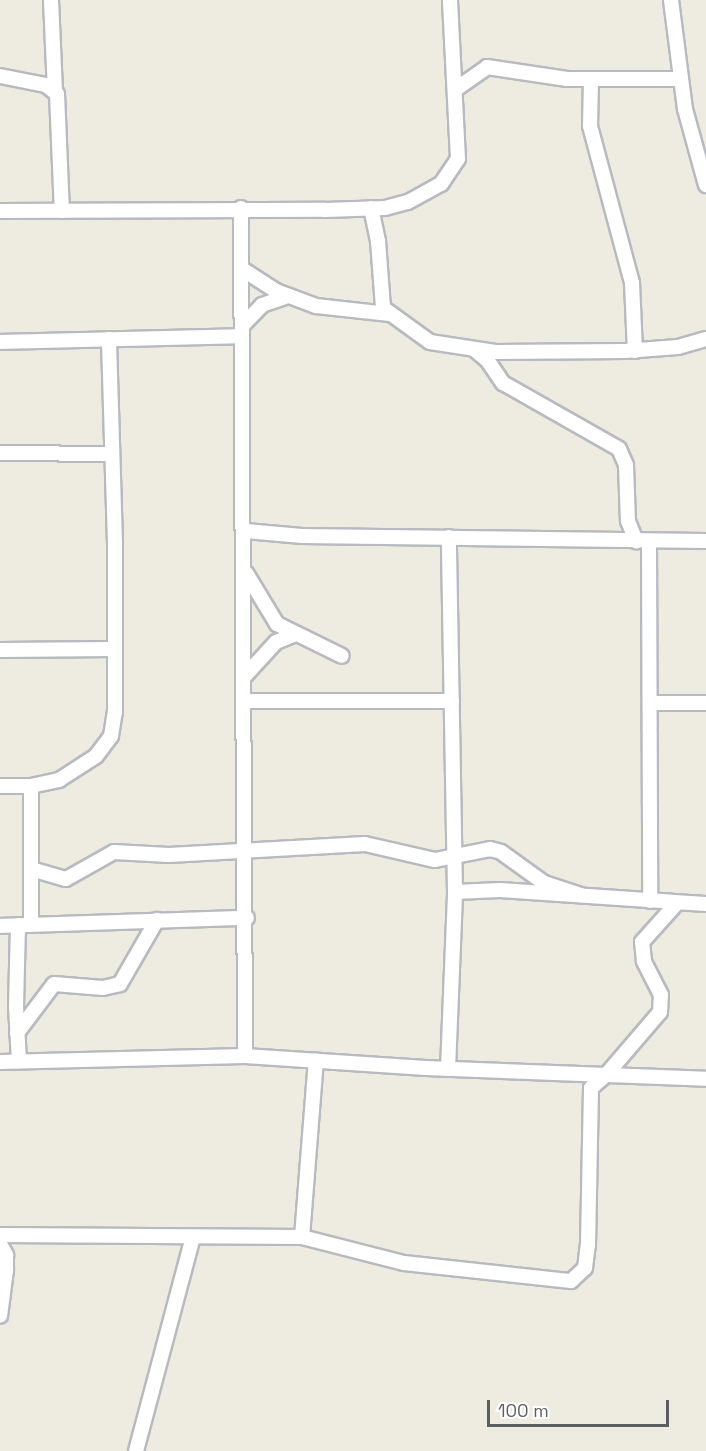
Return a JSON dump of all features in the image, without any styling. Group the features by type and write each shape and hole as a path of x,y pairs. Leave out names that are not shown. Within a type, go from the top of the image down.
{"street":[{"path":"51,0 55,90 59,98 62,211"},
{"path":"0,211 371,208 408,202 441,184 448,176 460,150 450,0"},
{"path":"670,0 681,79 706,185"},
{"path":"456,89 487,67 540,76 591,79 681,79"},
{"path":"0,76 46,85 55,90"},
{"path":"591,79 590,126 632,283 634,351"},
{"path":"241,208 246,531 243,678 247,918 245,1056"},
{"path":"371,208 378,241 381,297 388,314"},
{"path":"242,269 288,296 325,308 388,314 430,342 475,350 634,351 678,347 706,339"},
{"path":"0,342 109,339 242,331 262,305 288,296"},
{"path":"0,786 31,786 76,771 108,742 115,712 109,339"},
{"path":"475,350 488,361 503,383 619,449 628,482 628,522 642,542 647,652 652,703 650,901"},
{"path":"0,453 111,454"},
{"path":"246,531 706,542"},
{"path":"448,1069 455,892 449,537"},
{"path":"245,571 270,618 342,656"},
{"path":"243,678 276,642 297,634"},
{"path":"0,650 115,649"},
{"path":"243,701 452,701"},
{"path":"652,703 706,703"},
{"path":"19,1061 17,1033 31,869 31,786"},
{"path":"31,869 66,879 114,852 169,855 365,844 428,859 454,858 490,849 501,852 544,883 582,895"},
{"path":"455,892 500,890 706,904"},
{"path":"0,1235 302,1237 404,1263 571,1281 585,1268 588,1245 591,1088 606,1075 660,1012 661,995 644,961 642,942 677,903"},
{"path":"0,926 247,918"},
{"path":"17,1033 54,984 104,988 120,984 157,920"},
{"path":"0,1062 80,1063 245,1056 448,1069 706,1079"},
{"path":"302,1237 316,1061"},
{"path":"136,1451 193,1237"},
{"path":"0,1244 6,1256 6,1270 0,1316"}]}
